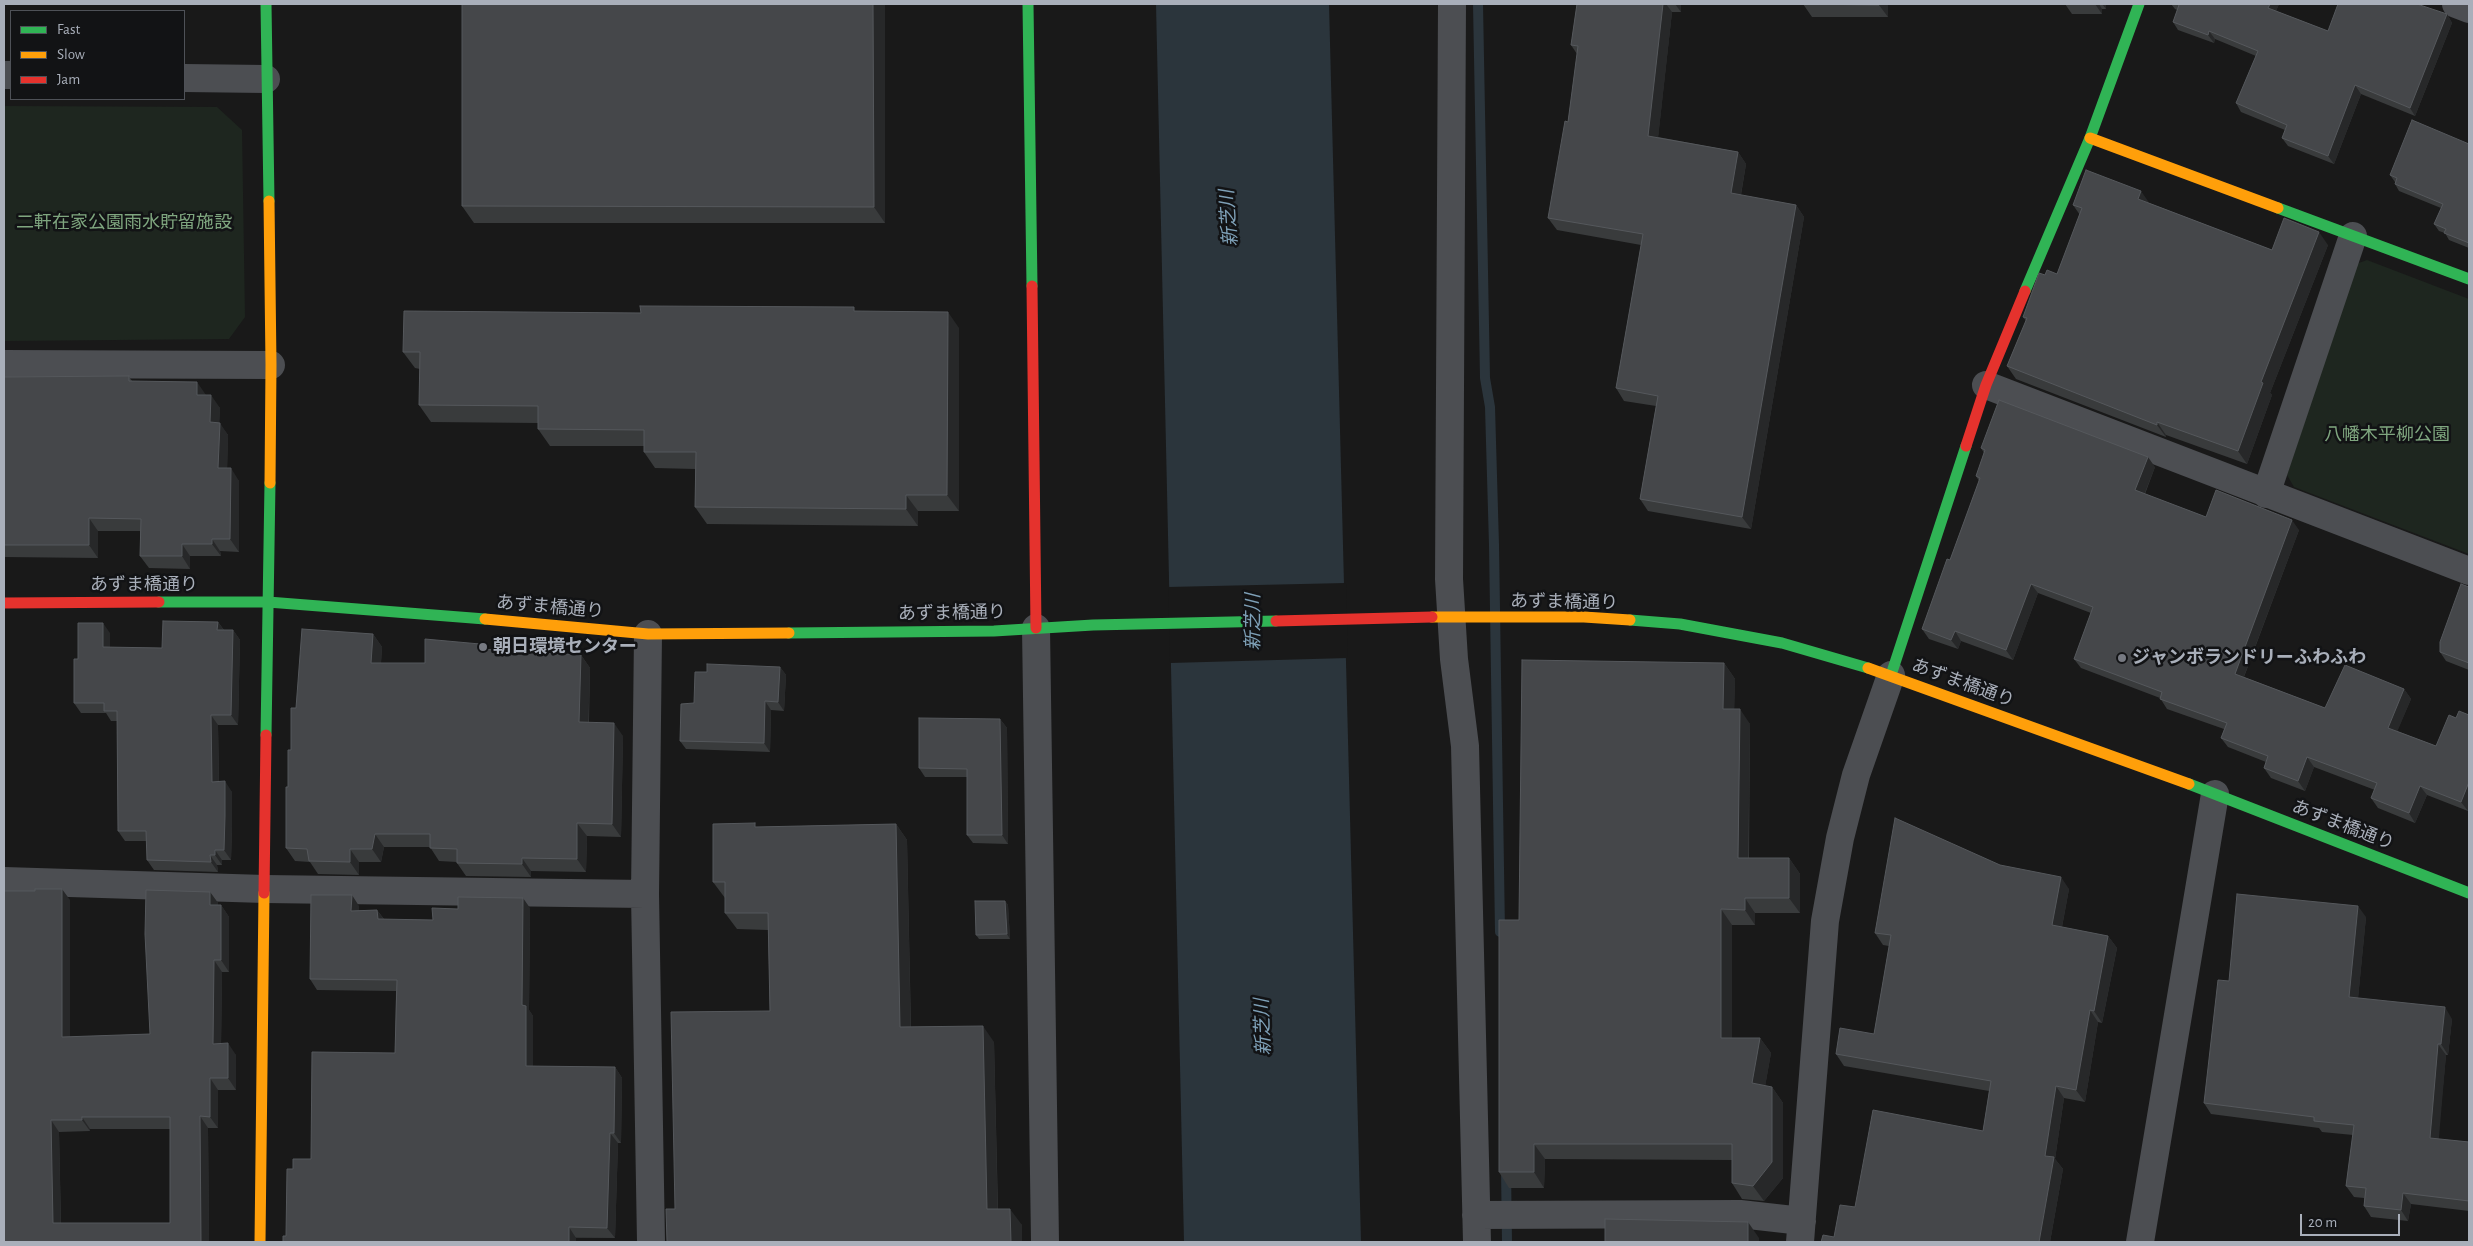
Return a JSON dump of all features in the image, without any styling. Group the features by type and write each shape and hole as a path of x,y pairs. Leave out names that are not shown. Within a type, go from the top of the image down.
{"street":[{"path":"260,1242 260,1064 266,889 271,365 266,4"},
{"path":"1028,4 1044,1242"},
{"path":"1452,4 1449,579 1454,659 1465,746 1477,1242"},
{"path":"1476,1215 1740,1214 1801,1231 1825,921 1840,838 1856,775 1891,675 1986,385 2090,138 2139,4"},
{"path":"2456,4 2469,9"},
{"path":"185,78 266,80"},
{"path":"2090,138 2469,279"},
{"path":"2266,494 2353,236"},
{"path":"4,364 271,365"},
{"path":"1986,385 2469,571"},
{"name":"あずま橋通り","path":"4,603 268,602 363,608 648,634 994,631 1093,625 1451,617 1584,617 1680,624 1782,642 1891,675 2215,794 2469,893"},
{"path":"648,634 645,894 651,1242"},
{"path":"2140,1242 2215,794"},
{"path":"4,881 266,889 645,894"}],"green space":[{"name":"二軒在家公園雨水貯留施設","path":"4,106 217,107 242,130 245,317 229,339 4,341"},
{"name":"八幡木平柳公園","path":"2367,260 2469,299 2469,554 2294,487 2287,475 2356,264"}],"water":[{"name":"新芝川","path":"1156,4 1329,4 1361,1242 1184,1242"}],"pier":[{"path":"1346,583 1348,658 1170,663 1168,587"}],"building":[{"path":"462,4 873,4 874,207 462,206"},
{"path":"1577,4 1663,4 1648,136 1738,152 1731,193 1796,205 1742,517 1640,499 1658,396 1616,388 1643,234 1548,218 1565,121 1568,122 1578,46 1571,45"},
{"path":"1803,4 1879,4 1879,5"},
{"path":"2176,4 2270,4 2268,8 2328,31 2338,4 2417,4 2447,14 2410,108 2355,85 2328,156 2282,138 2287,125 2236,103 2258,51 2209,31 2208,35 2173,22 2179,5"},
{"path":"2412,120 2469,144 2469,243 2444,233 2446,229 2434,224 2443,204 2395,184 2397,178 2390,175"},
{"path":"2086,170 2141,191 2138,199 2272,250 2284,218 2319,232 2261,382 2263,383 2238,451 2157,422 2157,425 2007,366 2027,318 2023,317 2039,273 2045,275 2047,270 2057,274 2082,208 2073,205"},
{"path":"640,306 854,307 854,311 948,312 947,495 906,495 906,509 695,507 696,452 644,452 644,430 538,429 538,406 419,405 420,352 403,352 404,311 641,313"},
{"path":"129,376 129,381 197,382 197,395 211,395 210,422 220,423 218,468 231,468 230,539 212,539 212,544 182,544 182,556 140,556 141,519 89,518 89,545 4,545 4,377"},
{"path":"1999,400 2148,457 2135,490 2206,517 2216,490 2292,520 2235,674 2325,708 2345,665 2404,689 2388,728 2436,746 2449,715 2456,718 2459,711 2469,715 2469,782 2461,802 2420,786 2409,813 2371,798 2377,783 2307,757 2298,781 2264,768 2268,756 2221,738 2227,723 2160,699 2162,692 2074,659 2093,607 2031,584 2006,650 1955,631 1951,640 1922,629 1947,559 1950,560 1980,478 1976,476 1985,450 1981,448"},
{"path":"2461,584 2469,587 2469,663 2440,652 2440,642"},
{"path":"163,621 218,622 217,630 233,630 231,715 211,715 212,782 225,781 225,816 224,850 215,850 215,855 210,855 211,862 147,860 146,831 118,831 117,711 104,711 104,703 74,703 74,659 78,659 78,623 103,623 103,647 162,648"},
{"path":"302,629 373,634 371,663 425,663 425,639 480,644 480,649 581,655 579,722 614,723 612,824 577,823 577,859 522,858 522,864 457,863 457,849 430,848 430,834 375,834 372,849 350,849 350,862 309,861 307,849 286,848 286,787 288,787 288,750 291,750 291,708 296,708"},
{"path":"1522,660 1724,663 1723,709 1740,709 1738,858 1789,858 1789,898 1745,898 1745,910 1721,909 1721,1038 1760,1038 1752,1083 1772,1087 1772,1162 1753,1186 1732,1183 1732,1144 1534,1144 1534,1172 1499,1172 1499,920 1519,920"},
{"path":"707,664 780,667 778,702 765,701 764,743 680,741 681,704 694,703 695,672 707,672"},
{"path":"919,718 1000,719 1002,835 967,835 967,769 919,768"},
{"path":"1895,818 2000,865 2061,877 2052,925 2108,936 2094,1011 2090,1010 2076,1090 2056,1086 2045,1156 2054,1157 2039,1242 1821,1242 1823,1235 1834,1237 1840,1205 1855,1207 1873,1110 1983,1131 1991,1081 1836,1054 1840,1028 1874,1034 1891,935 1875,933"},
{"path":"755,823 755,827 896,824 900,1027 983,1026 987,1209 1010,1209 1011,1242 667,1242 666,1209 675,1209 671,1012 770,1011 768,913 725,913 725,882 713,882 713,824"},
{"path":"35,889 62,889 62,1037 150,1034 145,934 146,890 210,892 210,905 221,905 221,960 214,960 213,1044 228,1043 228,1078 210,1078 210,1117 200,1116 201,1242 4,1242 4,891 35,891","holes":["82,1117 170,1117 170,1223 53,1223 51,1120 82,1120"]},
{"path":"2237,894 2358,906 2349,997 2445,1007 2441,1044 2438,1044 2430,1138 2469,1142 2469,1201 2403,1193 2401,1210 2364,1206 2366,1188 2346,1186 2354,1125 2314,1121 2314,1117 2204,1103 2218,980 2229,981"},
{"path":"311,895 352,895 351,911 377,910 378,919 433,920 432,908 458,909 458,897 523,898 522,1005 526,1006 526,1066 615,1067 614,1133 610,1133 607,1228 569,1227 569,1242 283,1242 283,1236 286,1236 287,1169 293,1169 293,1159 311,1159 312,1052 395,1053 397,980 310,979"},
{"path":"975,901 1005,901 1007,934 976,935"},
{"path":"1605,1219 1748,1222 1748,1242 1605,1242"}],"waterway":[{"path":"1478,4 1485,378 1490,407 1494,545 1500,932"},
{"path":"1506,1169 1507,1242"}],"traffic: fast":[{"path":"266,4 269,201"},
{"path":"1028,4 1032,286"},
{"path":"2025,291 2090,138 2139,4"},
{"path":"2278,208 2469,279"},
{"path":"1891,675 1966,446"},
{"path":"266,735 270,483"},
{"path":"159,602 268,602 485,619"},
{"path":"1630,620 1680,624 1782,643 1868,668"},
{"path":"789,633 994,631 1093,625 1276,621"},
{"path":"2189,784 2469,893"}],"traffic: slow":[{"path":"2090,138 2278,208"},
{"path":"269,201 270,483"},
{"path":"1432,617 1584,617 1630,620"},
{"path":"485,619 648,634 789,633"},
{"path":"1868,668 2189,784"},
{"path":"260,1242 264,893"}],"traffic: jam":[{"path":"1032,286 1036,628"},
{"path":"1966,446 1986,385 2025,291"},
{"path":"4,603 159,602"},
{"path":"1276,621 1432,617"},
{"path":"264,893 266,735"}],"place":[{"name":"朝日環境センター","path":"483,647"},
{"name":"ジャンボランドリーふわふわ","path":"2122,658"}]}
